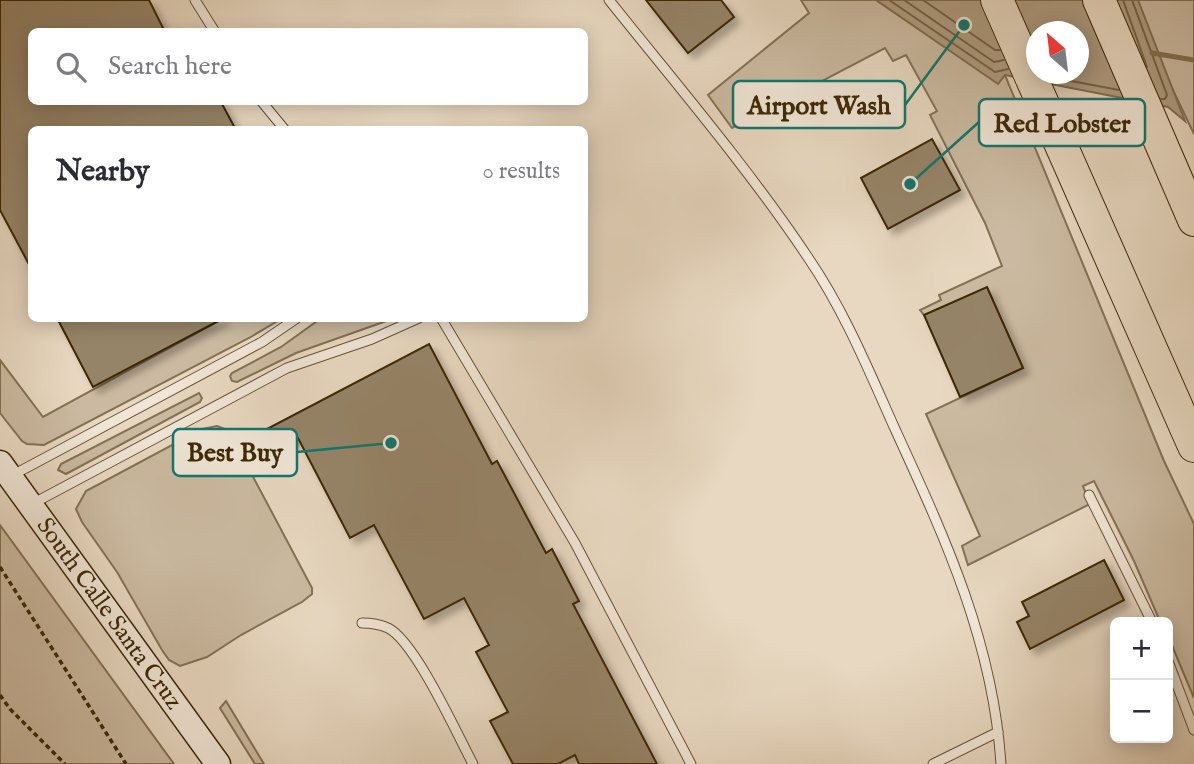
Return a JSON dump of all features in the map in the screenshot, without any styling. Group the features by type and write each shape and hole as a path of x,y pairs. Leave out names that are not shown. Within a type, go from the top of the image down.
{"highway":[{"path":"997,0 1194,446"},
{"path":"1099,0 1194,220"}],"street":[{"name":"South Calle Santa Cruz","path":"5,470 218,764"}],"lane":[{"path":"195,0 212,28"},
{"path":"609,0 773,209 804,251 836,303 927,498 961,579 984,655 1001,764"},
{"path":"264,105 282,126"},
{"path":"5,470 262,342 292,322"},
{"path":"30,505 298,363 372,339 410,322"},
{"path":"443,322 575,543 691,764"},
{"path":"1089,495 1150,617"},
{"path":"362,623 389,628 411,649 473,764"},
{"path":"1173,674 1194,730"},
{"path":"933,764 998,732"}],"path":[{"path":"0,567 126,764"},
{"path":"0,695 10,709 65,764"}],"shaded area":[{"path":"801,0 876,0 998,83 1005,75 1164,461 1194,524 1194,698 1173,648 1173,617 1158,617 1094,481 1083,486 1090,504 968,565 962,546 980,536 926,414 1023,368 987,288 924,315 920,310 941,300 939,295 1002,266 985,223 930,115 937,111 906,55 893,61 885,48 732,128 708,95 809,13"},
{"path":"1130,0 1194,0 1194,134"},
{"path":"217,322 276,322 44,445 22,441 0,413 0,360 43,417"},
{"path":"316,322 384,322 296,353 237,382 232,381 232,373 281,347"},
{"path":"199,393 202,398 200,402 66,474 58,470 61,464"},
{"path":"217,426 225,429 232,437 312,588 312,594 207,657 180,666 169,660 162,650 117,572 76,509 86,491 202,429"},
{"path":"0,525 174,764 0,764"},
{"path":"226,701 264,764 255,764 220,708"}],"water":[{"path":"876,0 1138,0 1185,121 1168,107 1051,84 1089,84 1089,21 1026,21 1026,79 1005,75 998,84"}],"building":[{"path":"0,0 149,0 163,28 28,28 28,105 223,105 234,126 28,126 28,262 0,210"},
{"path":"646,0 721,0 734,17 688,53"},
{"path":"932,139 960,190 888,229 861,178"},
{"path":"987,287 1023,368 960,397 924,315"},
{"path":"59,322 216,322 93,387"},
{"path":"429,344 492,464 497,461 546,553 552,549 579,601 573,604 657,764 579,764 575,755 558,764 513,764 490,721 508,712 476,652 489,645 464,598 424,619 374,525 350,538 298,438 277,449 267,429"},
{"path":"1104,560 1124,600 1030,649 1017,622 1029,616 1022,602"}],"waterway":[{"path":"1152,53 1194,60"}],"place":[{"name":"Airport Wash","path":"964,25"},
{"name":"Red Lobster","path":"910,184"},
{"name":"Best Buy","path":"391,443"}]}
